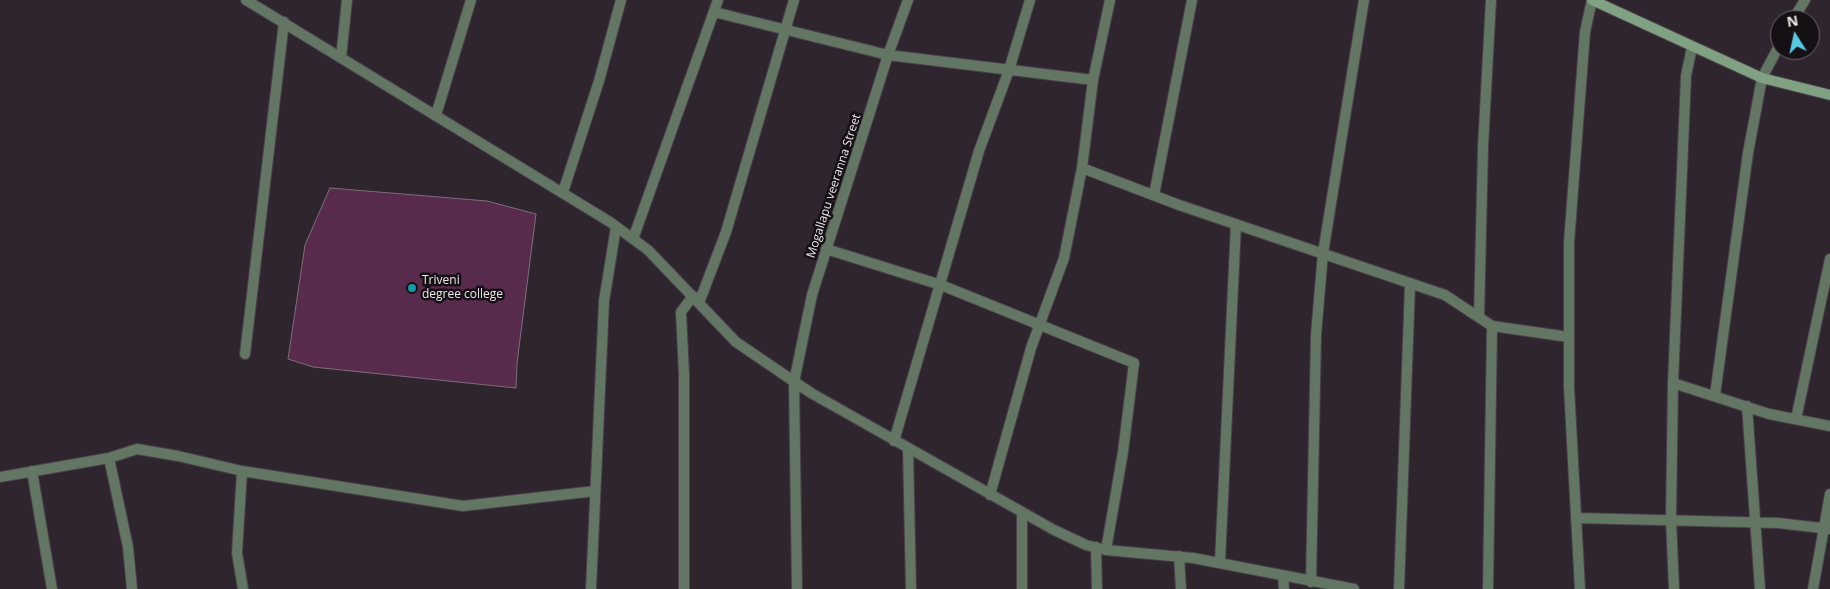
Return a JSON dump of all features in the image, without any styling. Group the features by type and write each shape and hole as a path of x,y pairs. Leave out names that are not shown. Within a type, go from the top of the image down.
{"main road":[{"path":"1592,0 1762,78 1830,95"}],"street":[{"path":"246,0 563,192 616,227 648,250 736,342 794,382 990,496 1086,545 1220,562 1311,582 1354,589"},
{"path":"341,58 347,0"},
{"path":"436,116 471,0"},
{"path":"563,192 599,80 621,0"},
{"path":"633,240 718,0"},
{"path":"684,589 684,374 681,312 696,300 726,232 794,0"},
{"name":"Mogallapu veeranna Street","path":"797,589 794,382 812,295 826,248 888,55 908,0"},
{"path":"894,441 979,151 1009,70 1030,0"},
{"path":"990,496 1031,348 1064,258 1082,168 1093,80 1110,0"},
{"path":"1154,195 1192,0"},
{"path":"1311,582 1316,335 1323,252 1364,0"},
{"path":"1479,317 1483,147 1491,0"},
{"path":"1580,589 1569,387 1569,242 1572,176 1585,32 1592,0"},
{"path":"714,12 888,55 1093,80"},
{"path":"245,354 284,22"},
{"path":"1674,589 1671,519 1673,383 1686,76 1692,47"},
{"path":"1715,395 1748,153 1762,78 1772,60"},
{"path":"1082,168 1236,224 1323,252 1410,285 1445,295 1492,326 1569,337"},
{"path":"1220,562 1236,224"},
{"path":"591,589 604,301 616,227"},
{"path":"826,248 941,284 1134,363 1123,452 1101,548 1097,589"},
{"path":"1796,419 1830,259"},
{"path":"1399,589 1410,285"},
{"path":"1488,589 1492,326"},
{"path":"1673,383 1747,406 1830,426"},
{"path":"1747,406 1757,522 1760,589"},
{"path":"0,477 109,458 137,449 178,456 242,472 462,506 595,491"},
{"path":"908,449 911,589"},
{"path":"109,458 128,547 132,589"},
{"path":"32,471 52,589"},
{"path":"242,472 237,553 243,589"},
{"path":"1813,589 1828,529 1830,494"},
{"path":"1022,513 1022,589"},
{"path":"1576,518 1757,522 1828,529"},
{"path":"1179,556 1181,589"},
{"path":"1284,576 1284,589"}],"building":[{"name":"Triveni degree college","path":"330,188 487,201 536,214 517,363 516,388 313,367 288,359 305,245"}],"place":[{"name":"Triveni degree college","path":"412,288"}]}
